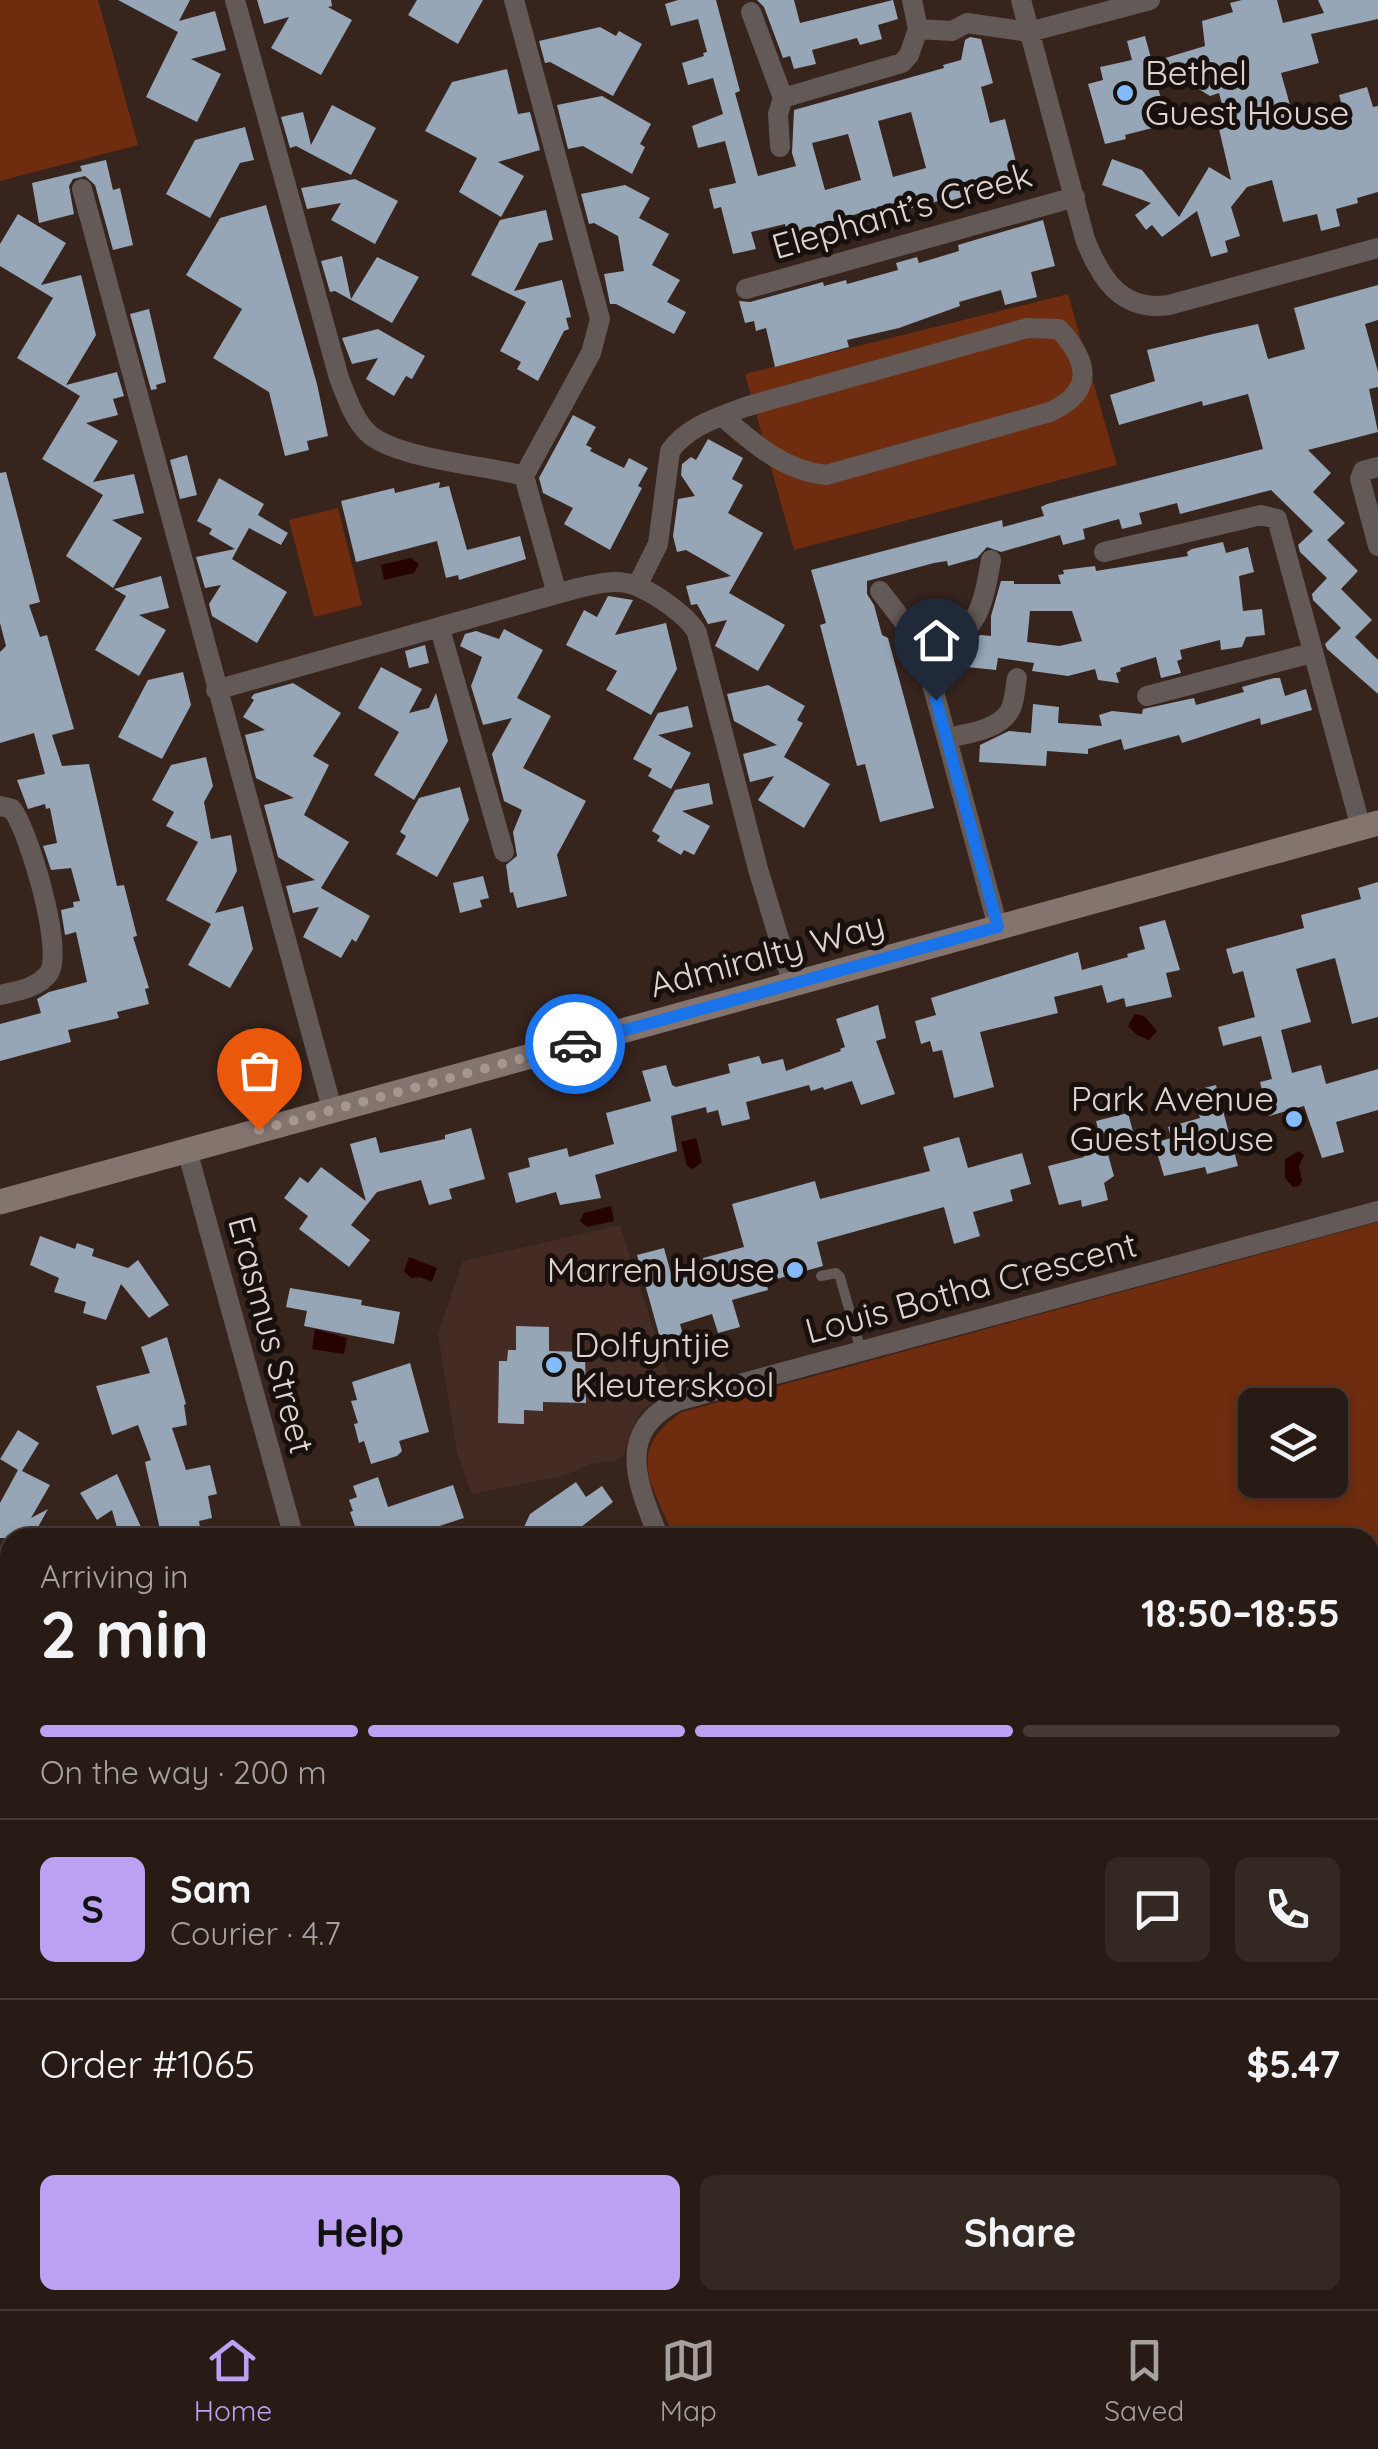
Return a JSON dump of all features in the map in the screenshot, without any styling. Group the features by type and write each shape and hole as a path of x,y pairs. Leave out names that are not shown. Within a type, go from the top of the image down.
{"main road":[{"name":"Admiralty Way","path":"0,1202 1370,825"}],"street":[{"path":"235,0 339,378 356,417 376,439 397,448 524,476"},
{"path":"514,0 600,319 591,352 524,476 557,594"},
{"path":"784,98 902,63 918,29 912,0"},
{"path":"1021,0 1094,262 1107,284 1119,294 1138,304 1168,305 1378,248"},
{"path":"918,29 952,31 967,23 1029,32 1150,0"},
{"path":"751,12 784,98 778,114 780,147"},
{"path":"82,188 332,1109"},
{"name":"Elephant’s Creek","path":"746,288 1075,197"},
{"path":"638,586 658,544 670,451 678,439 700,424 722,416 952,349 1044,326 1059,328 1070,341 1082,375 1076,397 1050,412 826,475 790,467 722,416"},
{"path":"1378,467 1363,471 1360,479 1378,546"},
{"path":"1104,552 1261,515 1274,516 1280,524 1312,653 1370,825"},
{"path":"926,662 972,625 986,590 990,560"},
{"path":"216,690 557,594 606,583 638,586 688,618 697,632 792,985"},
{"path":"880,591 910,630 926,662 998,927"},
{"path":"440,628 504,852"},
{"path":"1147,696 1312,653"},
{"path":"946,738 1002,719 1010,710 1018,678"},
{"path":"0,806 12,809 22,827 52,932 54,952 54,962 46,976 22,990 0,995"},
{"name":"Erasmus Street","path":"187,1150 291,1528"},
{"name":"Louis Botha Crescent","path":"656,1528 640,1485 635,1459 637,1445 652,1416 676,1401 1378,1212"}],"lane":[{"path":"822,1276 836,1273 840,1277 861,1351"}],"shaded area":[{"path":"0,0 98,0 138,145 0,181"},
{"path":"1068,294 1117,465 794,550 745,374"},
{"path":"338,508 362,605 314,617 289,520"},
{"path":"411,558 419,564 414,573 384,580 381,565"},
{"path":"1135,1014 1144,1016 1157,1031 1149,1040 1128,1026"},
{"path":"696,1138 702,1162 693,1169 687,1166 681,1142"},
{"path":"1299,1151 1304,1155 1299,1166 1302,1181 1293,1187 1285,1178 1285,1159"},
{"path":"611,1206 614,1221 587,1227 580,1221 584,1213"},
{"path":"1378,1222 1378,1528 670,1528 648,1469 653,1441 682,1412"},
{"name":"Dolfyntjie Kleuterskool","path":"620,1225 673,1390 642,1410 624,1454 615,1461 472,1494 457,1452 438,1334 463,1261"},
{"path":"409,1257 437,1268 432,1282 411,1278 404,1271"},
{"path":"315,1329 347,1338 344,1354 312,1349"}],"building":[{"path":"118,0 190,0 179,21 215,11 226,50 191,59 221,74 197,122 146,97 178,32"},
{"path":"257,0 331,0 332,6 328,7 352,20 321,75 271,48 289,17 264,24"},
{"path":"417,0 483,0 458,44 408,15"},
{"path":"716,0 740,91 735,93 758,176 796,166 792,153 794,110 944,68 943,65 961,60 965,40 970,37 981,39 993,83 981,87 990,123 1005,119 1018,170 1034,180 881,216 880,213 864,217 863,212 788,237 785,224 751,232 756,249 733,254 721,207 714,209 709,189 736,183 725,141 698,148 692,126 723,114 713,78 688,85 682,63 707,52 698,19 671,26 665,4","holes":["911,112 926,168 893,177 878,121","848,134 861,180 825,190 812,143"]},
{"path":"757,0 794,0 800,23 893,0 898,19 878,25 882,39 860,45 857,38 812,50 816,64 794,69 790,56 783,58 764,7"},
{"path":"1277,0 1283,23 1324,13 1318,0 1378,0 1378,19 1311,34 1319,63 1281,73 1295,123 1343,110 1339,95 1367,87 1373,107 1378,106 1378,192 1336,209 1340,226 1321,231 1317,214 1283,222 1272,180 1247,187 1231,207 1240,236 1225,241 1228,252 1211,257 1197,211 1162,237 1152,225 1146,230 1135,215 1151,203 1102,185 1112,159 1142,170 1179,217 1209,167 1231,180 1219,129 1228,127 1219,93 1210,96 1181,78 1157,84 1168,124 1105,144 1088,84 1103,80 1100,67 1132,60 1127,41 1145,36 1152,62 1205,46 1202,21 1233,12 1230,3"},
{"path":"600,27 616,36 619,31 642,44 613,96 550,62 545,63 539,41"},
{"path":"507,69 518,114 530,112 540,150 498,162 524,176 501,217 459,192 477,158 425,131 452,82"},
{"path":"602,96 651,124 640,144 645,147 632,174 583,146 568,149 557,105"},
{"path":"332,105 376,128 351,175 296,146 290,148 281,117 303,112 311,145"},
{"path":"245,127 254,160 240,163 210,218 166,194 195,140"},
{"path":"106,160 113,190 120,188 133,245 113,250 95,185 85,176 73,179 69,186 74,214 39,223 32,183 82,171 80,166"},
{"path":"355,179 398,201 375,244 331,220 341,203 307,209 301,188"},
{"path":"625,185 650,198 639,218 669,234 652,265 680,280 667,302 686,312 674,334 610,304 604,274 624,271 618,236 589,224 581,194"},
{"path":"266,205 328,436 307,441 309,450 285,456 269,392 213,358 242,309 186,275 220,218"},
{"path":"546,210 553,240 539,243 514,291 562,280 571,317 566,318 569,329 564,331 538,381 517,369 521,362 500,351 526,302 471,275 500,220"},
{"path":"18,214 66,243 41,285 81,275 96,335 66,385 117,372 124,396 113,399 118,415 86,423 118,441 93,482 134,474 144,513 112,520 142,538 113,588 66,556 103,495 42,459 80,396 17,358 53,298 0,266 0,244"},
{"path":"1043,220 1055,266 1031,272 1037,297 1005,305 1001,290 959,302 960,306 899,328 847,340 849,347 775,367 766,328 756,331 754,321 745,323 739,301 750,302 823,282 824,286 846,280 847,284 898,270 896,263 917,257 919,263 959,251 958,245"},
{"path":"342,256 351,299 377,257 419,277 392,323 335,291 330,292 321,261"},
{"path":"1378,285 1378,320 1365,324 1378,372 1378,387 1369,389 1378,432 1308,450 1331,473 1313,492 1345,523 1327,540 1358,571 1341,589 1372,620 1355,637 1378,660 1378,694 1327,649 1325,644 1341,628 1313,600 1312,594 1327,578 1300,552 1298,545 1313,531 1271,490 1180,514 1177,503 1139,513 1142,524 1122,529 1119,519 1083,529 1085,539 1063,545 1060,535 1001,552 987,547 977,558 948,566 947,561 934,563 867,581 867,594 882,635 888,638 934,808 880,822 865,764 857,766 820,625 826,623 811,570 1002,520 1003,527 1044,516 1041,507 1047,504 1263,449 1248,394 1203,406 1202,401 1119,425 1110,395 1155,381 1147,350 1213,334 1258,324 1268,359 1305,349 1294,308"},
{"path":"149,309 166,382 151,390 130,314"},
{"path":"378,329 425,356 412,379 406,376 394,396 366,379 378,358 352,364 342,338"},
{"path":"573,415 596,427 586,445 592,448 590,451 624,468 629,458 648,468 610,550 564,524 573,508 543,493 539,478"},
{"path":"708,439 743,458 732,479 743,485 728,513 763,533 729,593 785,625 758,671 715,646 727,620 708,624 697,604 691,605 686,586 731,576 686,550 677,552 673,536 678,499 695,496 681,475 682,464 691,457 696,460"},
{"path":"187,455 197,495 180,499 170,460"},
{"path":"6,472 40,602 29,605 40,637 47,635 74,729 52,735 62,766 89,764 117,886 124,885 137,936 133,937 149,988 145,989 149,1004 117,1012 119,1018 68,1030 71,1042 0,1061 0,1024 41,1013 37,999 87,982 76,932 65,935 61,910 80,901 71,868 51,870 43,846 57,843 50,808 46,809 45,804 28,809 17,780 45,774 34,733 0,743 0,652 6,646 0,623 0,473"},
{"path":"219,478 264,504 258,515 288,533 281,545 249,528 232,559 287,592 257,643 212,616 209,604 221,585 205,588 196,557 235,549 209,534 212,529 197,521"},
{"path":"440,482 439,488 449,486 467,550 520,536 526,559 459,580 458,575 446,578 437,541 356,562 341,501"},
{"path":"1223,542 1226,553 1248,547 1254,572 1239,576 1243,611 1262,609 1265,635 1246,637 1242,647 1221,650 1220,640 1180,650 1182,659 1177,661 1181,673 1161,678 1156,657 1120,668 1116,673 1119,683 1098,680 1095,669 1068,676 1032,671 1034,663 998,658 996,670 967,667 969,646 980,635 991,636 991,616 1001,581 1061,584 1058,575 1064,574 1063,570 1095,566 1096,571 1188,556 1192,549","holes":["1030,611 1072,611 1082,641 1059,646 1027,642"]},
{"path":"161,576 169,608 139,615 166,630 139,676 95,650 126,596 114,589"},
{"path":"608,596 633,600 615,635 666,623 677,669 651,715 606,690 617,671 566,645 584,610 597,617"},
{"path":"504,629 543,650 517,698 551,716 523,768 586,801 557,855 567,896 517,908 513,892 510,893 506,865 517,856 513,832 522,810 504,801 492,754 512,718 483,725 471,686 482,657 460,646 465,634 476,631 499,639"},
{"path":"425,645 429,663 409,668 405,651"},
{"path":"381,667 422,689 409,713 429,708 436,693 448,741 414,800 374,775 399,732 358,708"},
{"path":"183,672 191,705 162,759 118,737 148,680"},
{"path":"1280,678 1285,696 1306,689 1312,710 1261,725 1260,718 1182,743 1179,735 1124,750 1121,739 1088,749 1088,754 1047,751 1046,766 979,762 980,745 1009,731 1031,733 1033,704 1059,707 1058,723 1102,726 1099,715 1112,711 1142,714 1143,709 1194,698 1196,705 1244,692 1242,687"},
{"path":"293,683 341,713 313,756 329,765 304,815 349,842 321,888 370,916 356,942 352,939 341,958 303,937 319,907 293,913 286,886 315,880 278,857 264,805 294,798 256,778 245,735 265,730 243,717 254,694"},
{"path":"768,685 805,706 797,720 803,723 784,757 830,784 804,828 758,800 774,776 750,782 743,754 777,745 734,721 727,694"},
{"path":"688,706 693,727 658,735 691,753 671,789 648,776 652,769 633,759 658,713"},
{"path":"206,757 213,786 204,802 211,839 231,835 237,871 215,913 243,906 253,949 230,988 188,965 211,924 166,900 198,842 166,826 174,812 152,800 171,765"},
{"path":"709,783 713,804 682,811 710,826 694,855 684,850 681,855 657,841 660,836 652,831 675,790"},
{"path":"460,787 469,820 437,877 396,854 406,836 400,832 419,798"},
{"path":"483,876 489,898 480,900 482,907 460,913 453,883"},
{"path":"1378,882 1378,1017 1352,1024 1335,958 1296,969 1311,1022 1281,1030 1292,1073 1321,1065 1326,1084 1378,1069 1378,1110 1336,1122 1344,1152 1322,1158 1304,1106 1269,1116 1260,1082 1272,1079 1261,1036 1223,1046 1218,1027 1255,1017 1243,971 1233,974 1226,949 1304,928 1301,915 1361,899 1358,888"},
{"path":"1165,920 1180,970 1166,973 1172,997 1126,1007 1124,998 1107,1003 1102,985 1054,997 1058,1013 980,1032 994,1087 954,1098 942,1050 933,1052 930,1041 921,1044 915,1021 936,1015 931,998 1078,952 1082,970 1128,957 1127,954 1145,949 1139,927"},
{"path":"878,1005 886,1038 876,1041 895,1094 861,1105 852,1081 824,1090 823,1087 811,1091 809,1085 746,1102 750,1119 722,1126 718,1110 707,1113 706,1107 671,1116 677,1151 595,1175 601,1198 560,1205 556,1192 516,1203 508,1173 530,1167 528,1158 567,1148 569,1157 614,1144 606,1113 651,1101 642,1071 666,1065 676,1087 730,1073 728,1064 759,1056 762,1064 783,1059 786,1071 841,1051 845,1047 836,1019"},
{"path":"1216,1085 1238,1166 1207,1174 1205,1167 1164,1176 1154,1143 1171,1138 1168,1127 1200,1118 1192,1091"},
{"path":"1128,1113 1136,1143 1107,1151 1114,1176 1104,1183 1108,1200 1082,1207 1081,1200 1059,1205 1048,1166 1084,1157 1080,1138 1099,1133 1096,1121"},
{"path":"471,1128 485,1179 449,1189 452,1199 429,1205 421,1180 377,1192 351,1225 370,1240 349,1267 299,1229 308,1216 284,1198 300,1177 308,1183 321,1167 366,1201 350,1144 376,1137 380,1153 445,1139 445,1135"},
{"path":"959,1137 968,1168 1022,1153 1031,1184 1010,1190 1013,1201 973,1212 980,1236 954,1244 944,1207 817,1242 823,1266 766,1282 768,1290 732,1300 740,1327 718,1333 712,1314 680,1324 685,1343 663,1349 637,1255 664,1248 673,1281 706,1271 703,1258 744,1247 732,1204 815,1181 820,1199 930,1171 923,1147"},
{"path":"40,1236 75,1249 77,1243 94,1249 92,1256 128,1268 138,1260 169,1305 149,1318 121,1284 106,1320 83,1313 86,1302 54,1292 59,1278 30,1265"},
{"path":"290,1288 362,1300 361,1305 400,1312 394,1344 304,1326 307,1311 286,1307"},
{"path":"516,1326 549,1327 549,1351 585,1352 586,1403 543,1402 543,1411 524,1410 524,1424 498,1423 499,1361 507,1361 508,1350 516,1350"},
{"path":"167,1337 186,1404 187,1425 172,1428 186,1470 210,1465 217,1494 208,1496 212,1518 199,1521 200,1528 160,1528 145,1462 151,1460 138,1425 112,1435 96,1386 150,1373 141,1347"},
{"path":"410,1363 429,1432 399,1441 402,1451 397,1456 371,1464 354,1424 358,1423 351,1401 357,1400 352,1382"},
{"path":"18,1430 39,1443 22,1471 50,1485 31,1518 48,1509 38,1528 0,1528 0,1503 18,1470 0,1459"},
{"path":"117,1474 141,1528 117,1528 112,1510 97,1520 80,1493"},
{"path":"378,1477 388,1507 453,1485 464,1518 433,1528 356,1528 349,1500 357,1497 353,1486"},
{"path":"576,1482 586,1497 602,1486 613,1502 580,1528 524,1528 530,1514"}],"way so far":[{"path":"259,1130 575,1044"}],"place":[{"name":"Bethel Guest House","path":"1125,93"},
{"name":"Park Avenue Guest House","path":"1294,1119"},
{"name":"Marren House","path":"795,1270"},
{"name":"Dolfyntjie Kleuterskool","path":"554,1365"}],"route":[{"path":"575,1044 998,927 936,700"}]}
